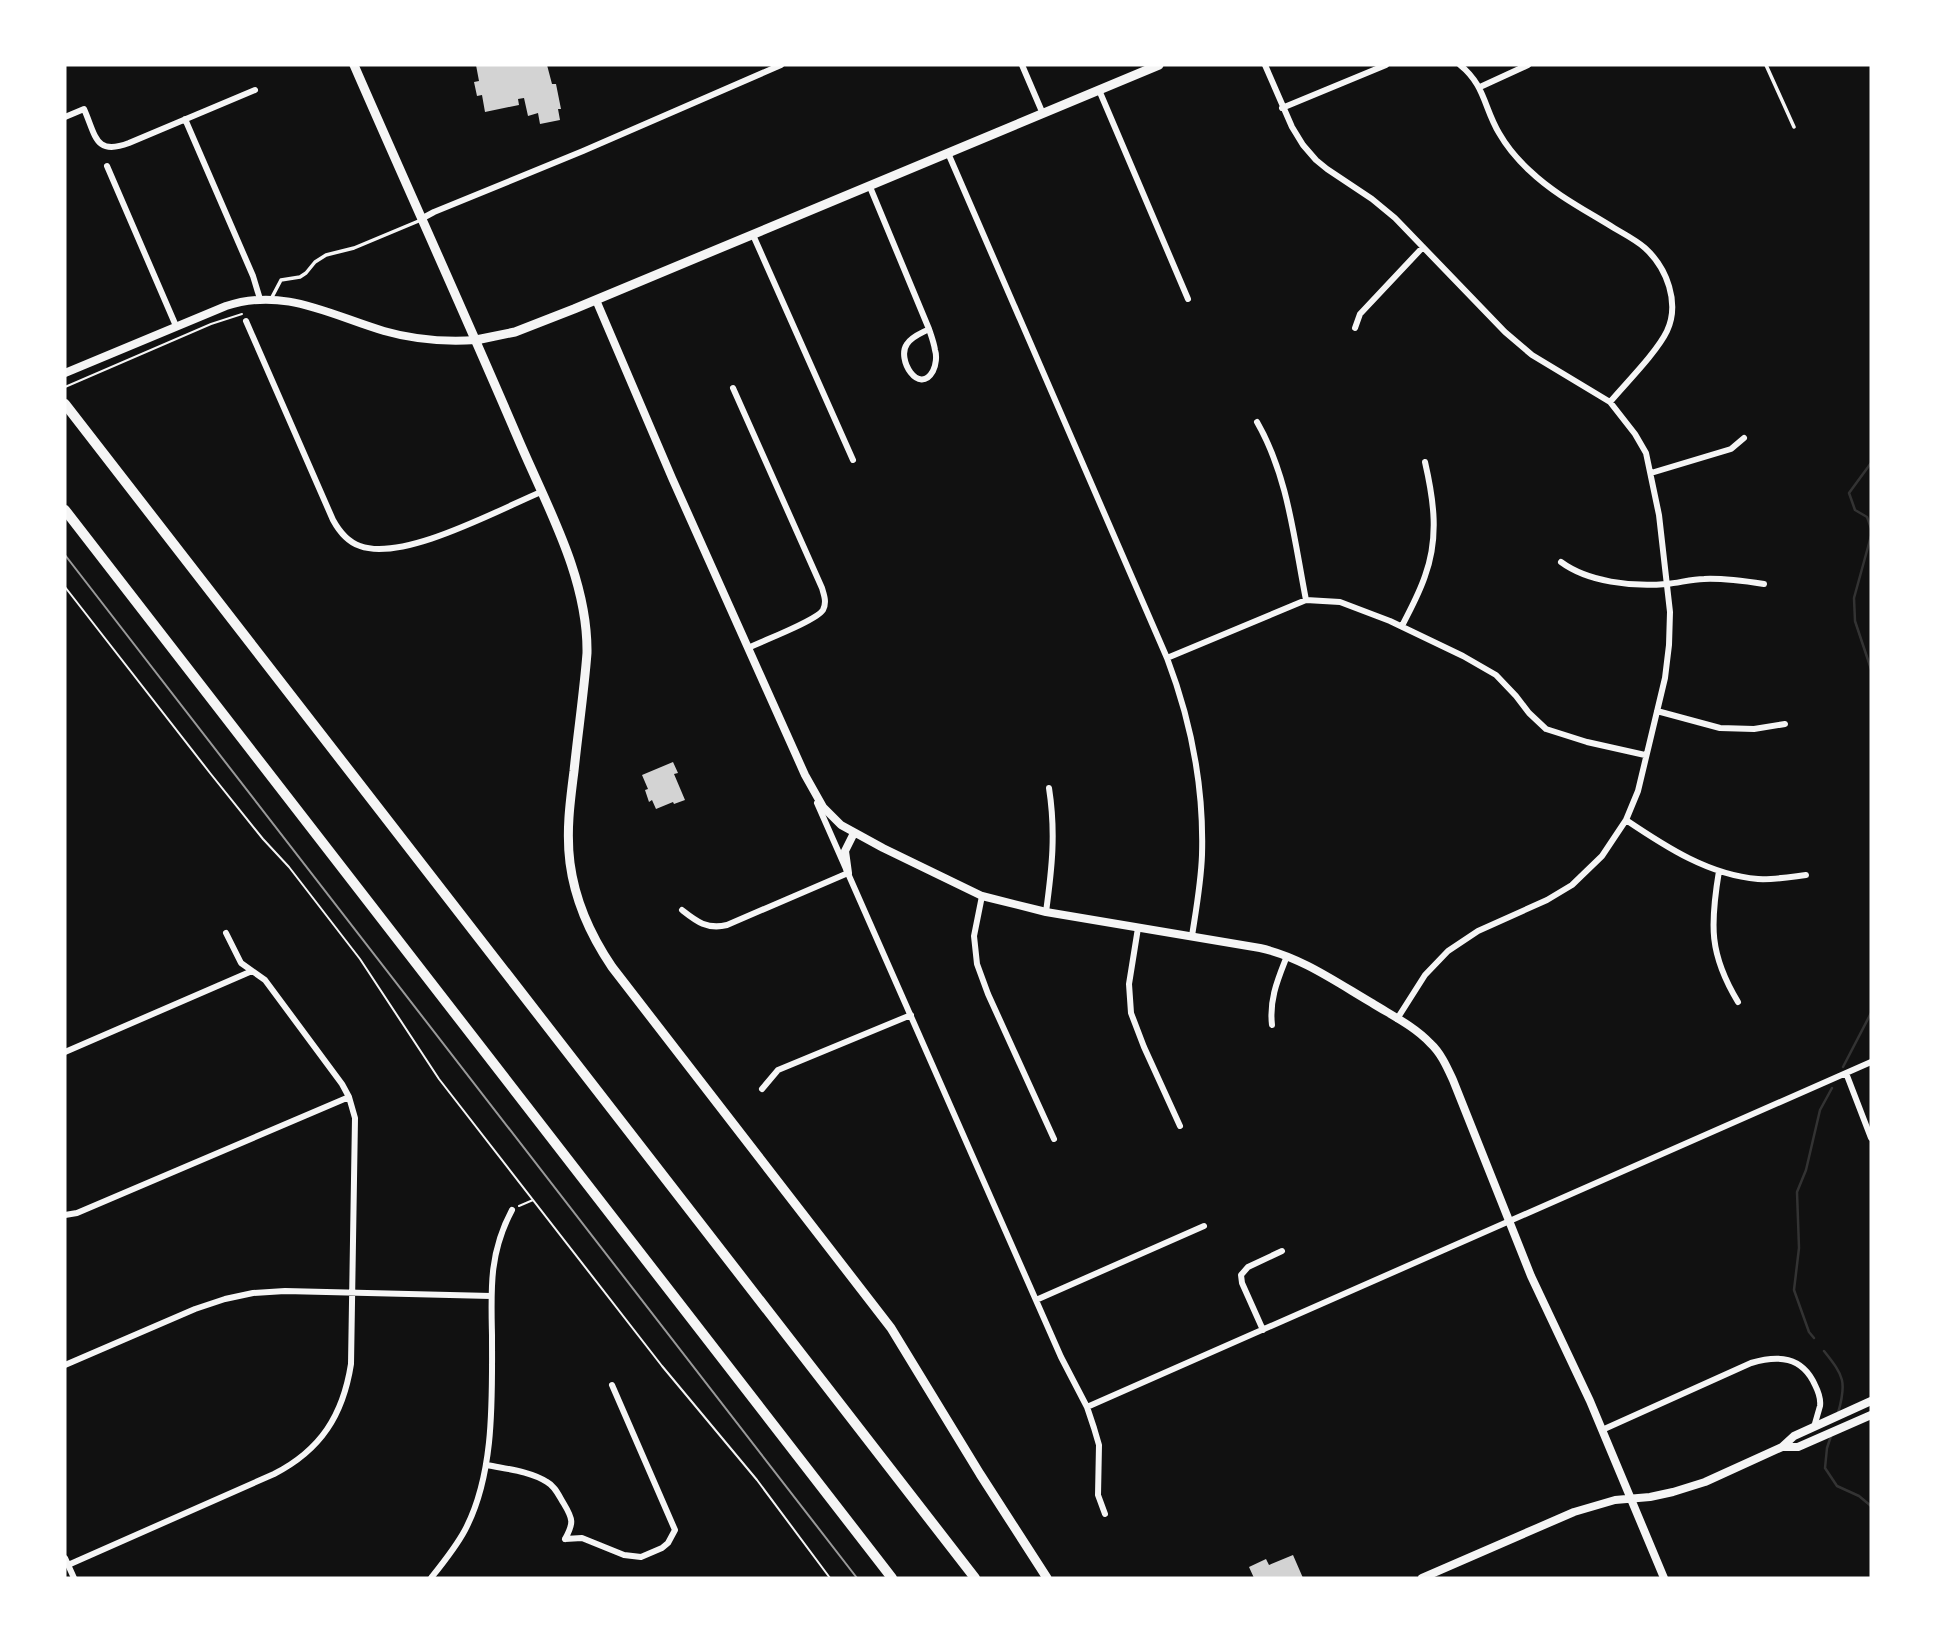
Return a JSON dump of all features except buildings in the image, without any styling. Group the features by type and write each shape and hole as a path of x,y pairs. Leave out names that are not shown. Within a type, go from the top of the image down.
{"highway":[{"path":"65,404 975,1578"},
{"path":"65,510 892,1578"}],"main road":[{"path":"354,65 476,340 575,573 587,631 587,653 568,839 574,884 589,927 612,967 891,1328 1046,1578"},
{"path":"476,340 526,329 1159,65"}],"street":[{"path":"421,219 621,136 781,65"},
{"path":"1022,65 1043,114"},
{"path":"1265,65 1282,108 1303,145 1316,160 1395,218 1505,332 1532,355 1610,402 1646,453 1658,515 1670,612 1669,645 1665,678 1638,791 1626,820 1602,856 1569,887 1547,900 1478,931 1448,951 1425,975 1398,1019"},
{"path":"1282,108 1386,65"},
{"path":"1460,65 1480,87 1499,134 1529,170 1554,191 1640,244 1653,257 1667,279 1672,307 1667,332 1610,402"},
{"path":"1480,87 1528,65"},
{"path":"65,117 84,109 99,143 112,148 255,90"},
{"path":"1100,90 1188,299"},
{"path":"185,119 253,276 260,299"},
{"path":"948,153 1167,658 1185,711 1199,782 1202,828 1202,858 1192,936"},
{"path":"107,166 176,326"},
{"path":"870,187 929,329 936,351 932,375 919,380 908,369 904,347 909,340 929,329"},
{"path":"753,235 853,460"},
{"path":"1355,328 1360,314 1423,247"},
{"path":"65,373 245,300 271,299 306,304 385,331 421,340 476,340"},
{"path":"596,300 1060,1357 1087,1407 1098,1445 1098,1495 1105,1514"},
{"path":"244,317 333,520 347,539 358,546 387,549 419,543 541,492"},
{"path":"733,388 825,598 825,607 816,617 748,648"},
{"path":"1257,422 1281,474 1306,600"},
{"path":"1651,473 1731,449 1744,438"},
{"path":"1402,626 1425,579 1435,536 1425,463"},
{"path":"1560,562 1582,575 1615,582 1666,584 1715,579 1764,584"},
{"path":"1167,658 1306,600 1330,600 1348,604 1402,626 1496,675 1546,729 1587,742 1645,755"},
{"path":"1657,711 1720,728 1754,729 1785,724"},
{"path":"1046,912 1054,840 1049,788"},
{"path":"812,790 841,825 982,896 1046,912 1259,948 1287,956 1311,967 1398,1019 1430,1042 1448,1068 1531,1276 1602,1430 1664,1578"},
{"path":"1626,820 1666,847 1719,871 1759,879 1806,875"},
{"path":"848,873 845,851 854,833"},
{"path":"1719,871 1713,911 1715,950 1720,968 1738,1002"},
{"path":"682,910 697,921 716,928 848,873"},
{"path":"982,896 975,936 977,964 1054,1139"},
{"path":"1138,928 1129,984 1131,1013 1180,1126"},
{"path":"74,1578 66,1561 274,1474 295,1462 311,1449 334,1419 348,1385 353,1293 355,1118 342,1084 265,980 241,963 226,933"},
{"path":"1272,1024 1272,996 1287,956"},
{"path":"65,1052 253,971"},
{"path":"762,1089 778,1070 911,1015"},
{"path":"1087,1407 1871,1062"},
{"path":"1846,1073 1871,1138"},
{"path":"65,1215 77,1213 349,1097"},
{"path":"431,1578 465,1531 475,1509 487,1465 492,1378 493,1267 502,1228 512,1210"},
{"path":"1035,1300 1204,1226"},
{"path":"1264,1330 1242,1283 1241,1275 1248,1268 1282,1251"},
{"path":"65,1365 195,1309 253,1293 285,1291 491,1296"},
{"path":"1602,1430 1751,1363 1782,1358 1807,1370 1818,1390 1821,1404 1814,1427"},
{"path":"487,1465 536,1477 555,1489 570,1515 572,1526 565,1539 582,1538 624,1555 641,1557 662,1548 668,1543 674,1530 612,1385"},
{"path":"1422,1578 1574,1512 1615,1500 1650,1497 1698,1485 1782,1447 1794,1436 1868,1403"},
{"path":"1782,1447 1798,1447 1871,1415"}],"lane":[{"path":"1766,65 1794,127"},
{"path":"271,299 281,280 300,277 320,258 354,248 421,219"}],"path":[{"path":"65,387 211,324 244,317"},
{"path":"65,587 210,773 289,867 377,981 427,1063 676,1384 757,1480 830,1578"},
{"path":"512,1210 534,1200"}],"waterway":[{"path":"1871,463 1849,493 1855,510 1867,517 1871,528"},
{"path":"1871,536 1854,598 1855,621 1871,669"},
{"path":"1843,1067 1871,1013"},
{"path":"1814,1338 1809,1332 1794,1290 1799,1248 1797,1192 1806,1170 1820,1110 1832,1088"},
{"path":"1824,1351 1842,1380 1838,1413"},
{"path":"1831,1436 1825,1468 1837,1486 1859,1496 1871,1506"}],"tram line":[{"path":"65,555 857,1578"}]}
